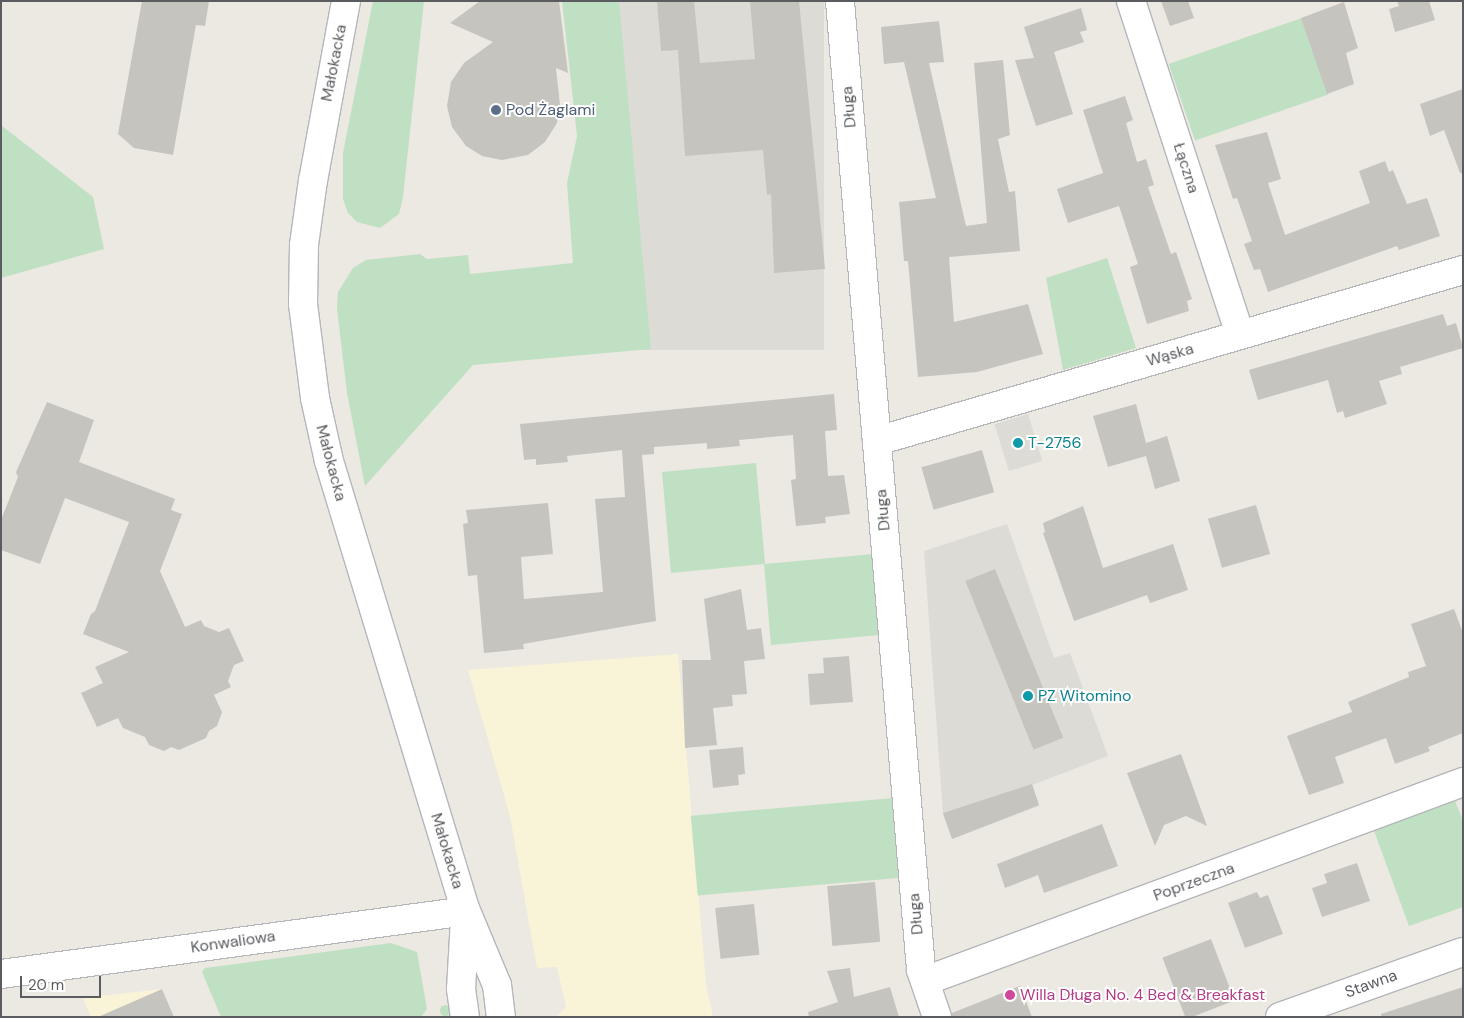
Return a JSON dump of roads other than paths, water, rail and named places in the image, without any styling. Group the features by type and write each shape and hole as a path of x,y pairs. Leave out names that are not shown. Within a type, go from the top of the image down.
{"street":[{"name":"Małokacka","path":"346,1 313,180 304,245 304,304 315,398 329,461 466,911 497,985 501,1017"},
{"name":"Długa","path":"840,1 925,981 937,1017"},
{"name":"Łączna","path":"1131,1 1240,334"},
{"name":"Wąska","path":"877,441 1463,270"},
{"name":"Poprzeczna","path":"925,981 1463,782"},
{"name":"Małokacka","path":"466,911 461,989 466,1017"},
{"name":"Konwaliowa","path":"1,974 466,911"},
{"name":"Stawna","path":"1280,1017 1463,952"}],"place":[{"name":"Pod Żaglami","path":"496,110"},
{"name":"T-2756","path":"1018,443"},
{"name":"PZ Witomino","path":"1028,696"},
{"name":"Willa Długa No. 4 Bed & Breakfast","path":"1010,995"}]}
